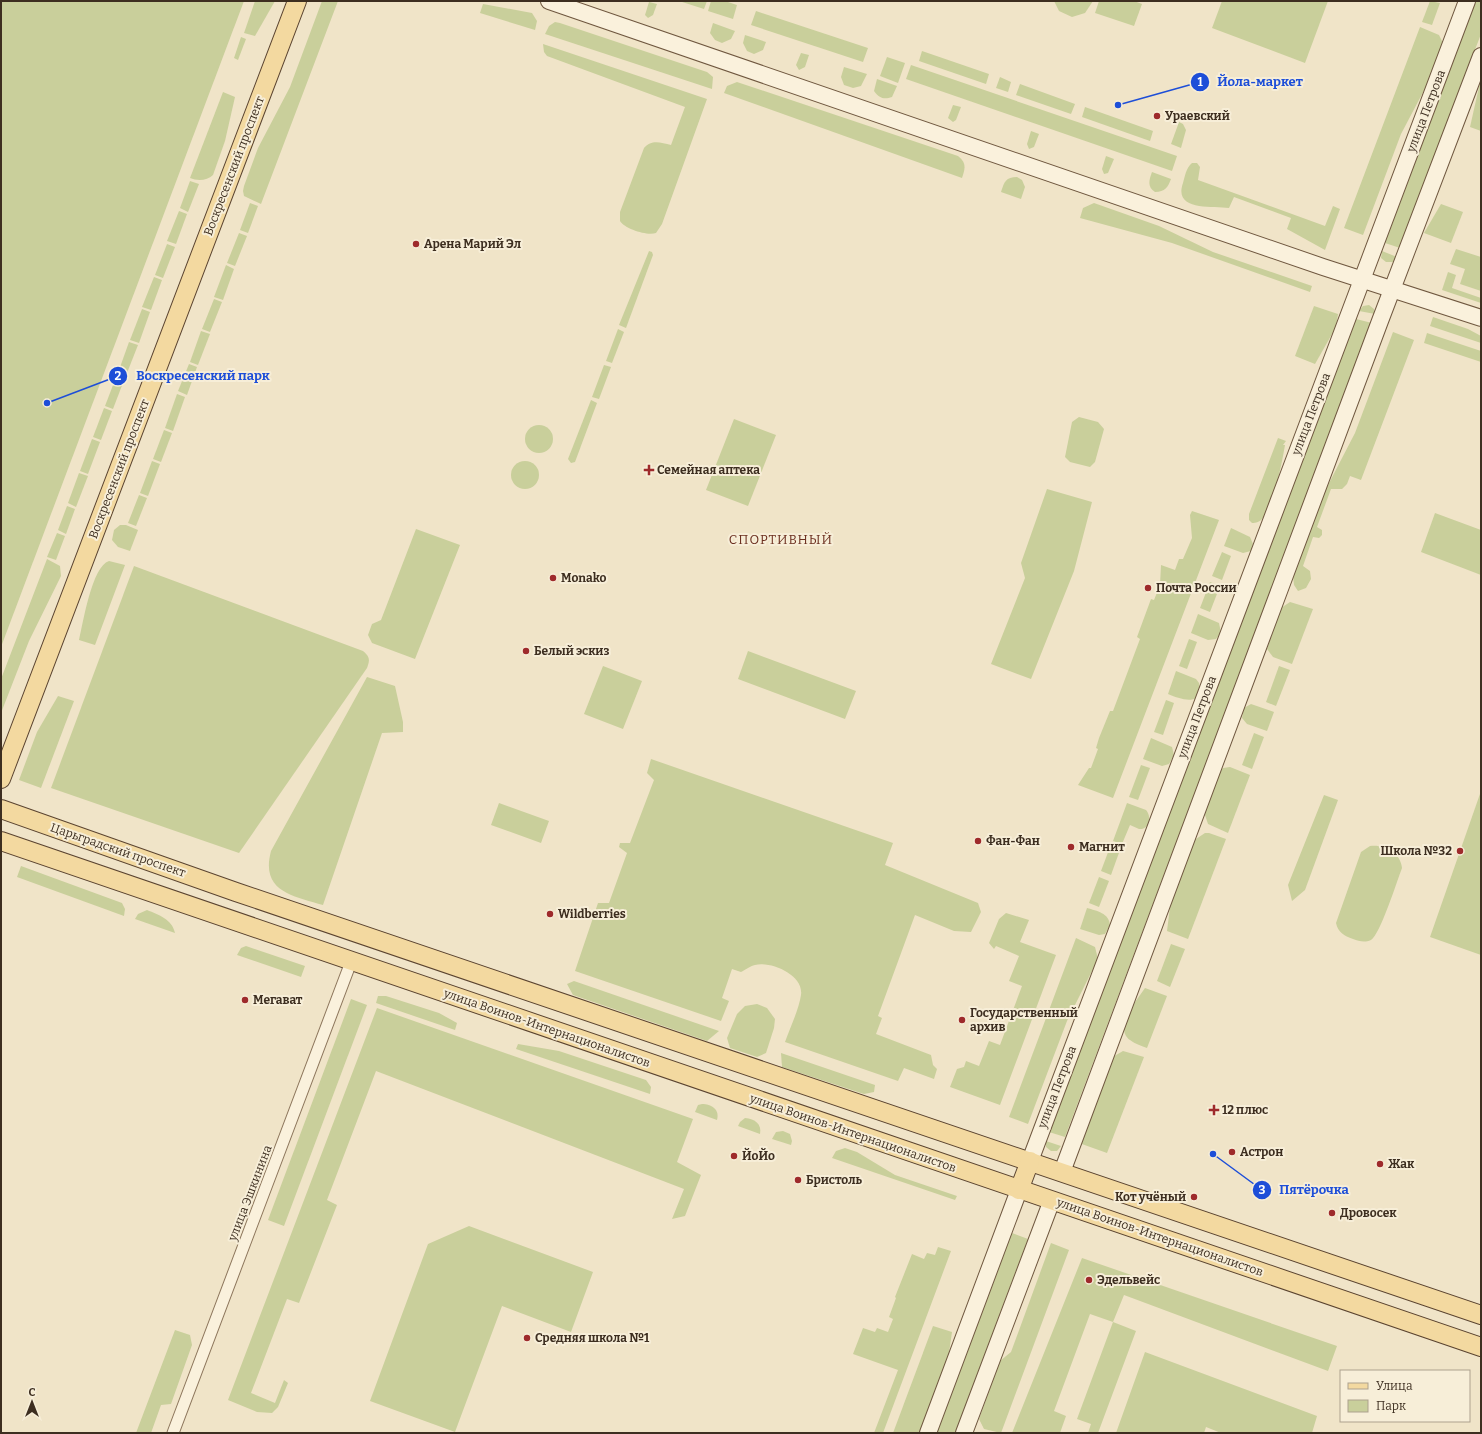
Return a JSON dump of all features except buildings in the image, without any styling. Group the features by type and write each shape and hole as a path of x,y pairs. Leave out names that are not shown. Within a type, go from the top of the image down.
{"main road":[{"name":"Воскресенский проспект","path":"1,779 297,1"},
{"path":"549,1 1362,279 1481,318"},
{"name":"улица Петрова","path":"928,1433 1467,1"},
{"path":"964,1433 1392,289 1481,56"},
{"name":"Царьградский проспект","path":"1,809 236,892 1030,1161"},
{"name":"улица Воинов-Интернационалистов","path":"1,841 351,962 1481,1347"},
{"path":"1030,1161 1481,1315"}],"street":[{"name":"улица Эшкинина","path":"173,1433 351,962"}],"green space":[{"path":"1,1 244,1 1,647"},
{"path":"255,1 275,1 255,36 244,33"},
{"path":"322,1 338,1 261,204 244,196 244,186 258,148 290,87"},
{"path":"679,1 707,1 704,9"},
{"path":"711,1 725,1 737,5 733,19 708,11"},
{"path":"1054,1 1093,1 1085,13 1072,17 1059,11"},
{"path":"1099,1 1134,1 1142,4 1134,26 1095,13"},
{"path":"1222,1 1328,1 1305,63 1212,28"},
{"path":"1430,1 1440,3 1432,25 1422,22"},
{"path":"1476,1 1481,1 1481,34 1400,248 1385,243"},
{"path":"649,2 657,4 653,15 648,18 645,15"},
{"path":"483,4 532,13 537,21 535,30 480,13"},
{"path":"756,11 868,48 863,62 751,25"},
{"path":"555,22 707,72 713,77 712,89 545,34 549,26"},
{"path":"713,23 735,31 731,39 722,43 715,40 710,33"},
{"path":"1420,27 1439,35 1443,43 1430,79 1401,134 1363,235 1344,228"},
{"path":"745,35 766,42 763,50 754,54 747,51 743,43"},
{"path":"241,37 246,39 238,60 234,58"},
{"path":"543,44 707,99 662,224 656,233 642,233 626,227 620,221 620,212 644,148 650,143 671,145 685,107 547,56 544,52"},
{"path":"922,51 989,74 986,84 919,61"},
{"path":"801,53 809,55 805,67 799,70 796,65"},
{"path":"887,57 905,63 898,83 880,76"},
{"path":"911,65 1177,156 1172,171 906,79"},
{"path":"844,67 867,74 861,86 853,88 844,85 841,77"},
{"path":"1000,77 1011,82 1008,92 996,88"},
{"path":"1481,78 1481,131 1470,127"},
{"path":"877,79 897,86 892,97 880,97 874,91"},
{"path":"737,82 958,156 964,164 962,178 724,93 727,86"},
{"path":"1020,84 1075,104 1071,114 1016,95"},
{"path":"223,92 235,97 225,141 213,175 202,180 190,178"},
{"path":"953,105 961,107 956,120 953,122 948,118"},
{"path":"1085,107 1153,131 1150,141 1082,117"},
{"path":"1179,122 1183,124 1186,130 1181,148 1171,144"},
{"path":"1031,131 1039,134 1034,147 1029,149 1027,144"},
{"path":"1106,156 1114,159 1108,173 1104,174 1102,169"},
{"path":"1192,163 1197,163 1200,167 1198,180 1325,226 1333,206 1340,209 1325,250 1287,229 1291,218 1234,197 1229,208 1204,207 1188,203 1183,198 1181,192 1186,172"},
{"path":"1152,172 1171,179 1164,190 1155,192 1152,190 1150,181"},
{"path":"1017,177 1022,180 1025,187 1021,199 1001,192 1003,185 1008,179"},
{"path":"190,181 199,184 188,212 180,208"},
{"path":"250,203 258,206 248,233 240,230"},
{"path":"1094,203 1159,226 1213,252 1312,286 1310,292 1172,243 1080,218 1083,208"},
{"path":"1441,204 1463,212 1451,243 1424,233"},
{"path":"179,211 187,214 176,244 167,241"},
{"path":"239,233 247,236 235,266 227,263"},
{"path":"167,244 175,247 163,278 155,275"},
{"path":"1456,249 1481,257 1481,291 1460,284 1465,269 1450,264"},
{"path":"649,251 652,252 653,255 626,328 619,325"},
{"path":"1382,251 1397,257 1393,262 1386,262 1381,258"},
{"path":"226,265 234,269 223,300 214,297"},
{"path":"1448,272 1456,275 1452,288 1481,298 1481,303 1442,290"},
{"path":"154,277 162,280 151,310 142,307"},
{"path":"214,299 222,302 210,332 202,329"},
{"path":"1369,305 1374,309 1375,314 1359,311 1363,306"},
{"path":"1314,306 1338,314 1336,327 1315,364 1295,356"},
{"path":"142,309 150,312 139,343 130,340"},
{"path":"1433,317 1468,329 1481,336 1481,343 1430,326"},
{"path":"1356,319 1372,323 1065,1137 1049,1132"},
{"path":"618,329 624,332 612,363 606,361"},
{"path":"201,331 210,334 198,365 190,362"},
{"path":"1393,332 1414,340 1361,480 1350,476 1347,484 1342,489 1331,489 1317,527 1322,530 1322,535 1319,538 1313,537 1303,566 1310,571 1311,579 1306,588 1298,591 1294,585 1293,576 1327,487 1355,433"},
{"path":"1427,333 1481,351 1481,362 1424,343"},
{"path":"129,342 138,345 127,373 119,370"},
{"path":"189,364 197,367 187,395 178,391"},
{"path":"604,365 611,367 599,399 592,397"},
{"path":"118,372 126,375 113,409 105,406"},
{"path":"177,394 185,397 173,431 165,428"},
{"path":"591,400 597,403 575,462 571,463 568,459"},
{"path":"104,408 112,411 101,440 93,437"},
{"path":"1079,417 1098,422 1104,429 1095,462 1090,467 1070,462 1065,457 1072,422"},
{"path":"734,419 776,435 748,506 706,490"},
{"path":"539,425 549,429 553,439 549,449 539,453 529,449 525,439 529,429"},
{"path":"164,430 172,433 161,462 153,459"},
{"path":"1278,438 1286,441 1283,445 1285,445 1280,472 1271,504 1261,520 1252,523 1249,520 1249,514"},
{"path":"92,439 100,442 88,474 80,471"},
{"path":"152,461 160,464 148,496 140,493"},
{"path":"525,461 535,465 539,475 535,485 525,489 515,485 511,475 515,465"},
{"path":"79,473 88,476 76,507 68,503"},
{"path":"1047,489 1092,502 1074,571 1031,679 991,664 1025,578 1021,563"},
{"path":"139,495 147,498 136,526 128,523"},
{"path":"67,506 75,509 66,534 58,530"},
{"path":"1192,511 1219,520 1113,798 1078,785 1089,768 1091,768 1098,749 1096,748 1099,738 1110,711 1113,711 1140,639 1137,637 1151,599 1154,600 1160,585 1161,565 1175,570 1179,559 1183,559 1192,538 1190,515"},
{"path":"1435,513 1481,530 1481,575 1421,552"},
{"path":"120,525 126,525 138,530 130,551 118,547 112,540 114,530"},
{"path":"1231,528 1250,537 1253,544 1251,551 1243,553 1224,546"},
{"path":"416,529 460,545 415,659 372,643 368,635 372,624 381,620"},
{"path":"57,533 65,536 56,560 47,557"},
{"path":"1222,552 1231,556 1222,580 1212,576"},
{"path":"47,559 60,566 61,576 29,641 1,713 1,679"},
{"path":"109,561 125,565 95,645 79,640 93,584 103,565"},
{"path":"134,566 363,651 368,657 369,661 367,668 239,853 51,788"},
{"path":"1210,582 1220,586 1210,612 1200,608"},
{"path":"1290,602 1313,609 1292,664 1273,657 1267,649 1281,608"},
{"path":"1198,614 1219,623 1221,633 1216,639 1208,640 1191,633"},
{"path":"1189,639 1197,642 1187,669 1179,666"},
{"path":"748,651 856,691 845,719 738,679"},
{"path":"603,666 642,681 623,729 584,714"},
{"path":"1279,666 1290,670 1276,706 1266,702"},
{"path":"1176,671 1196,679 1199,683 1200,691 1195,699 1184,699 1168,694"},
{"path":"367,677 395,686 403,722 403,732 382,733 323,905 291,895 275,884 270,875 269,865 271,851"},
{"path":"58,696 74,701 41,788 19,780 37,732"},
{"path":"1166,700 1174,703 1163,735 1154,732"},
{"path":"1251,704 1274,712 1267,731 1247,724 1242,718 1244,708"},
{"path":"1254,733 1264,737 1252,769 1242,765"},
{"path":"1151,738 1172,747 1174,755 1169,764 1162,766 1143,759"},
{"path":"651,759 893,843 885,865 978,903 981,912 971,932 954,931 915,915 878,1016 882,1018 876,1034 931,1055 933,1065 937,1069 934,1079 904,1068 898,1081 785,1042 798,1006 801,988 792,976 777,967 762,964 749,967 741,972 732,969 722,998 729,1001 721,1021 575,971 598,903 609,903 627,853 619,847 620,843 630,843 654,780 647,773"},
{"path":"1141,765 1150,768 1138,800 1129,797"},
{"path":"1230,767 1250,775 1228,833 1208,824 1204,812 1219,773 1223,768"},
{"path":"1481,791 1481,955 1430,937"},
{"path":"1324,795 1338,800 1305,890 1292,901 1288,885"},
{"path":"499,803 549,821 541,843 491,825"},
{"path":"1127,803 1146,810 1149,816 1149,822 1143,829 1130,825 1122,844 1113,841"},
{"path":"1205,833 1226,839 1188,939 1167,931 1171,899 1193,841"},
{"path":"1370,846 1381,846 1391,851 1399,858 1402,868 1388,907 1375,936 1371,940 1362,941 1344,935 1338,929 1336,923 1361,852"},
{"path":"1110,847 1120,850 1111,875 1101,871"},
{"path":"21,866 122,903 125,909 124,916 17,877"},
{"path":"1099,877 1109,881 1099,907 1089,903"},
{"path":"1087,908 1105,915 1110,925 1105,934 1099,935 1080,929"},
{"path":"147,910 168,921 175,933 135,919 138,914"},
{"path":"1006,913 1029,920 1020,942 1056,955 1000,1105 950,1087 957,1069 964,1067 966,1061 979,1066 989,1041 1000,1045 1022,986 1009,981 1019,956 996,946 994,949 989,943 999,919"},
{"path":"1076,938 1095,947 1098,959 1067,1021 1028,1124 1009,1117"},
{"path":"1171,944 1185,949 1170,987 1157,981"},
{"path":"246,946 305,966 301,977 237,955 241,948"},
{"path":"574,981 719,1031 707,1041 573,995 567,984"},
{"path":"1145,988 1167,996 1147,1048 1130,1040 1125,1035 1124,1028 1128,1014"},
{"path":"378,996 386,996 439,1013 457,1023 455,1030 376,1003"},
{"path":"351,999 367,1005 284,1226 268,1220"},
{"path":"757,1004 767,1008 775,1019 774,1028 766,1053 757,1057 730,1048 727,1038 737,1014 745,1006"},
{"path":"377,1008 693,1119 677,1162 701,1175 685,1216 672,1219 684,1189 376,1071 327,1200 337,1205 299,1303 287,1299 251,1393 275,1403 284,1380 288,1383 278,1407 272,1413 257,1412 228,1400"},
{"path":"518,1044 559,1051 646,1080 651,1087 650,1094 516,1049"},
{"path":"1123,1051 1144,1057 1107,1153 1079,1143 1111,1058"},
{"path":"781,1053 875,1085 874,1092 864,1094 782,1067"},
{"path":"698,1105 709,1105 716,1110 718,1116 717,1120 695,1112"},
{"path":"745,1118 755,1121 759,1125 760,1134 738,1126"},
{"path":"783,1131 790,1134 792,1141 791,1145 772,1139 776,1132"},
{"path":"1046,1141 1061,1146 1057,1151 1051,1151 1046,1147"},
{"path":"845,1148 857,1152 895,1175 957,1196 955,1200 832,1158 836,1151"},
{"path":"469,1226 593,1272 571,1332 502,1306 455,1432 370,1401 428,1244"},
{"path":"1012,1233 1028,1239 955,1433 937,1433"},
{"path":"1051,1243 1069,1250 1001,1433 984,1429 979,1419 1000,1361 1011,1352"},
{"path":"938,1247 951,1251 883,1433 874,1433 898,1370 853,1354 863,1328 875,1332 877,1328 888,1332 893,1319 889,1317 896,1298 895,1297 912,1254 924,1259 927,1253 935,1255"},
{"path":"1082,1258 1337,1346 1328,1371 1124,1295 1113,1322 1090,1314 1054,1411 1066,1416 1060,1433 1012,1433"},
{"path":"1113,1322 1136,1331 1098,1433 1088,1433 1091,1424 1077,1419"},
{"path":"933,1326 952,1332 948,1360 921,1433 893,1433"},
{"path":"175,1330 190,1335 192,1345 171,1404 161,1405 151,1433 136,1433"},
{"path":"1145,1352 1317,1416 1312,1433 1221,1433 1206,1427 1204,1433 1116,1433"}],"place":[{"name":"Йола-маркет","path":"1118,105"},
{"name":"Ураевский","path":"1157,116"},
{"name":"Арена Марий Эл","path":"416,244"},
{"name":"Воскресенский парк","path":"47,403"},
{"name":"Семейная аптека","path":"649,470"},
{"name":"Monako","path":"553,578"},
{"name":"Почта России","path":"1148,588"},
{"name":"Белый эскиз","path":"526,651"},
{"name":"Фан-Фан","path":"978,841"},
{"name":"Магнит","path":"1071,847"},
{"name":"Школа №32","path":"1460,851"},
{"name":"Wildberries","path":"550,914"},
{"name":"Мегават","path":"245,1000"},
{"name":"Государственный архив","path":"962,1020"},
{"name":"12 плюс","path":"1214,1110"},
{"name":"Астрон","path":"1232,1152"},
{"name":"Пятёрочка","path":"1213,1154"},
{"name":"ЙоЙо","path":"734,1156"},
{"name":"Жак","path":"1380,1164"},
{"name":"Бристоль","path":"798,1180"},
{"name":"Кот учёный","path":"1194,1197"},
{"name":"Дровосек","path":"1332,1213"},
{"name":"Эдельвейс","path":"1089,1280"},
{"name":"Средняя школа №1","path":"527,1338"}],"district":[{"name":"СПОРТИВНЫЙ","path":"781,539"}]}
